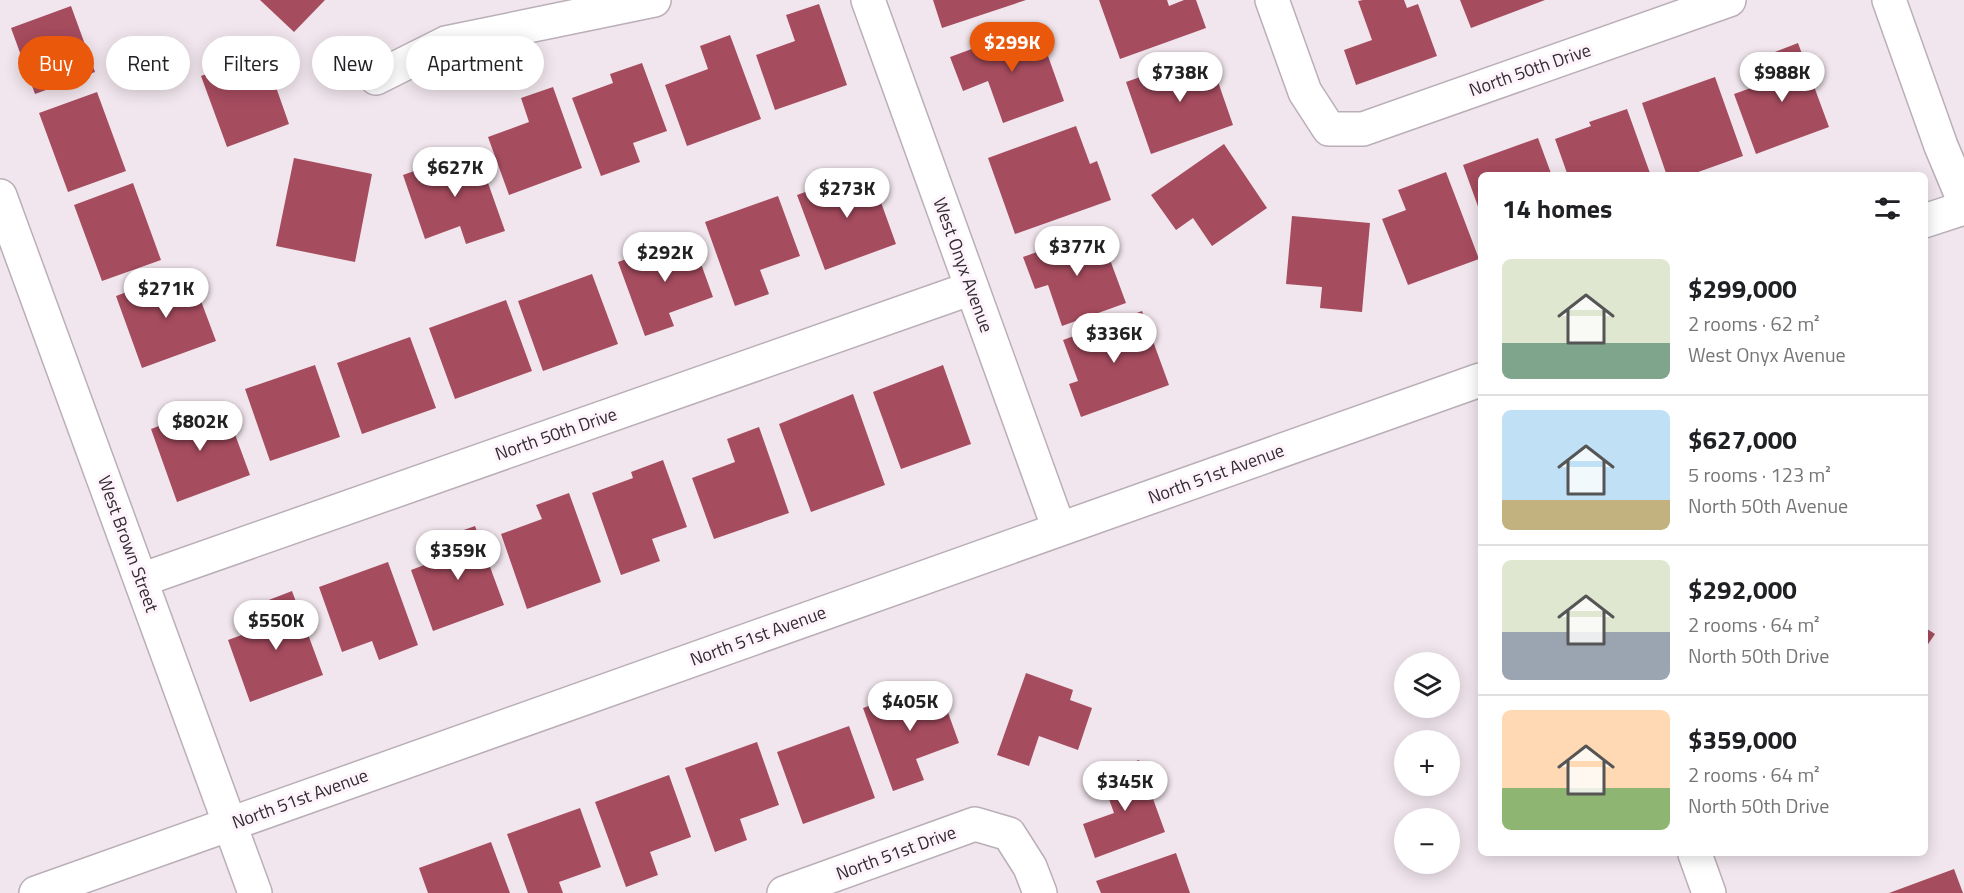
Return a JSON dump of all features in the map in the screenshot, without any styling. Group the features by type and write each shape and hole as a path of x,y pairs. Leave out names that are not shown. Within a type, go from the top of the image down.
{"street":[{"path":"394,69 446,43 654,0"},
{"name":"West Onyx Avenue","path":"868,0 1059,529"},
{"name":"North 50th Drive","path":"1272,0 1305,92 1329,129 1363,129 1729,0"},
{"path":"1889,0 1941,146 1964,201"},
{"name":"West Brown Street","path":"0,196 255,893"},
{"path":"1928,220 1964,208"},
{"name":"North 50th Drive","path":"141,580 972,288"},
{"name":"North 51st Avenue","path":"36,893 1478,381"},
{"name":"North 51st Drive","path":"784,893 975,824 1009,834 1030,867 1040,893"},
{"path":"1696,856 1709,893"}],"building":[{"path":"260,0 325,0 294,32"},
{"path":"933,0 1026,0 942,28"},
{"path":"1099,0 1167,0 1169,6 1184,0 1196,0 1206,28 1120,59"},
{"path":"1404,0 1407,8 1418,4 1437,56 1356,85 1344,50 1372,40 1358,1"},
{"path":"1460,0 1545,0 1471,28"},
{"path":"819,4 847,85 775,110 756,55 795,41 786,15"},
{"path":"71,6 82,36 18,36 18,47 11,28"},
{"path":"1037,25 1064,101 1003,123 988,81 963,91 950,57"},
{"path":"730,35 761,119 687,146 665,85 708,69 700,46"},
{"path":"1798,43 1829,127 1756,154 1734,94 1776,79 1767,55"},
{"path":"1208,53 1233,125 1151,154 1126,82"},
{"path":"642,63 667,131 633,143 640,162 601,176 572,98 613,83 610,74"},
{"path":"1715,77 1743,156 1698,172 1666,172 1642,103"},
{"path":"553,87 582,168 509,195 488,137 529,122 521,98"},
{"path":"34,90 46,90 35,94"},
{"path":"206,90 277,90 289,124 227,147"},
{"path":"97,92 126,171 68,192 39,113"},
{"path":"1627,109 1650,172 1567,172 1555,139 1591,126 1589,122"},
{"path":"1076,126 1090,164 1097,161 1111,200 1015,234 988,158"},
{"path":"1538,138 1551,172 1478,172 1478,206 1463,165"},
{"path":"1224,144 1267,208 1212,246 1193,218 1176,230 1151,195"},
{"path":"476,149 505,231 466,244 460,226 425,239 403,175"},
{"path":"294,158 372,174 355,262 276,246"},
{"path":"869,169 896,244 825,270 797,195"},
{"path":"1446,172 1478,259 1408,285 1382,219 1406,210 1398,190"},
{"path":"133,183 161,260 102,281 74,205"},
{"path":"778,196 800,256 760,270 769,294 735,306 705,222"},
{"path":"1292,216 1370,223 1362,312 1320,308 1322,287 1286,284"},
{"path":"1099,230 1126,303 1062,326 1048,285 1035,289 1023,257"},
{"path":"691,236 713,297 669,313 674,326 645,336 618,262"},
{"path":"189,269 216,341 142,368 116,296"},
{"path":"592,274 618,344 543,371 518,301"},
{"path":"506,300 532,371 455,399 429,328"},
{"path":"1142,311 1169,385 1081,417 1069,384 1078,381 1063,340"},
{"path":"410,337 436,408 362,434 337,363"},
{"path":"315,365 340,437 270,461 245,389"},
{"path":"943,365 971,444 901,469 873,392"},
{"path":"853,394 885,485 811,512 779,424"},
{"path":"223,402 250,475 177,502 151,429"},
{"path":"759,427 789,513 714,539 692,478 735,462 727,439"},
{"path":"663,460 687,527 652,539 660,561 621,575 592,493 633,478 631,472"},
{"path":"569,493 601,582 527,609 501,534 542,519 536,505"},
{"path":"475,526 504,605 433,631 411,570 443,558 436,540"},
{"path":"388,562 418,645 379,660 372,641 342,652 319,587"},
{"path":"292,591 323,675 250,702 228,640 269,625 261,603"},
{"path":"1928,630 1935,634 1928,644"},
{"path":"1026,673 1073,690 1070,700 1092,708 1078,750 1039,736 1029,766 997,755"},
{"path":"937,682 959,743 916,759 924,780 893,791 863,708"},
{"path":"849,726 875,798 803,824 777,752"},
{"path":"757,742 779,805 740,819 747,840 715,852 685,768"},
{"path":"1139,760 1165,832 1095,858 1083,824 1114,813 1100,774"},
{"path":"669,775 691,837 650,852 658,875 626,887 595,802"},
{"path":"580,808 601,867 559,882 563,893 528,893 507,834"},
{"path":"491,842 510,893 428,893 419,868"},
{"path":"1176,853 1190,893 1101,893 1096,881"},
{"path":"1954,869 1963,893 1889,893"}]}
